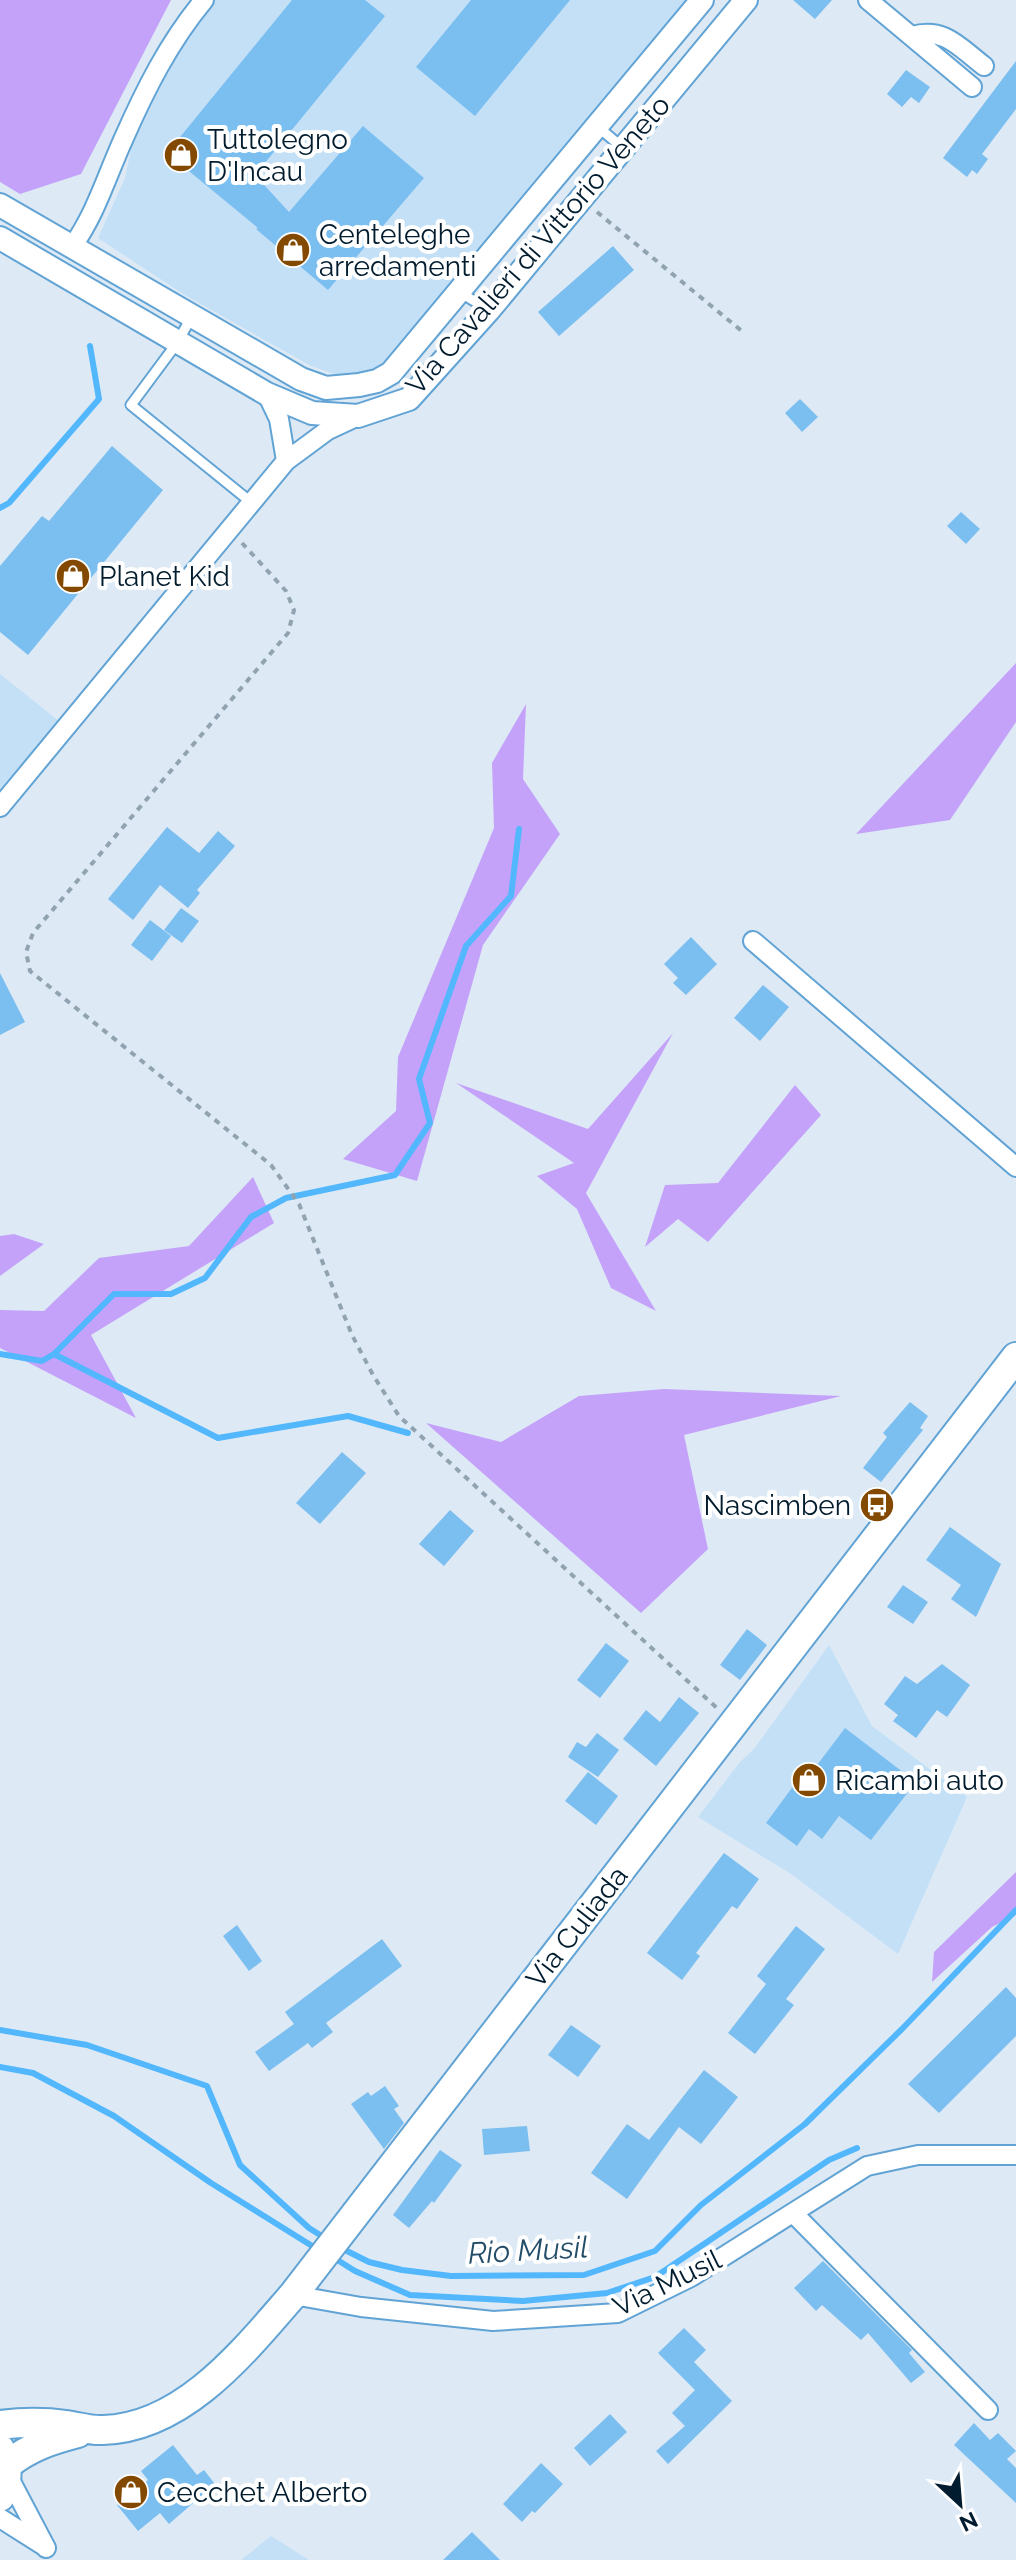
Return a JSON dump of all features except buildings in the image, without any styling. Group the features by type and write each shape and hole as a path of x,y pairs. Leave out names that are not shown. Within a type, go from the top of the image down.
{"main road":[{"name":"Via Culiada","path":"0,2425 52,2423 106,2430 142,2422 192,2396 226,2368 301,2285 337,2239 1016,1357"},
{"name":"Via Culiada","path":"4,2471 25,2450 89,2430"}],"street":[{"path":"64,242 91,219 149,83 181,28 204,0"},
{"name":"Via Cavalieri di Vittorio Veneto","path":"0,205 301,379 326,388 377,381 391,373 702,0"},
{"name":"Via Cavalieri di Vittorio Veneto","path":"0,238 267,394 312,413 358,416 409,399 489,310 746,0"},
{"path":"868,0 972,87"},
{"path":"912,36 929,31 942,34 984,66"},
{"path":"267,394 279,419 286,461"},
{"path":"0,807 286,461 328,430 358,416"},
{"path":"753,941 1016,1167"},
{"name":"Via Musil","path":"301,2285 361,2307 493,2321 618,2313 691,2277 867,2166 918,2155 1016,2155"},
{"path":"793,2213 988,2410"},
{"path":"0,2518 46,2548 4,2471"}],"lane":[{"path":"596,126 623,148"},
{"path":"42,262 64,242"},
{"path":"459,292 489,310"},
{"path":"192,316 177,343 131,405 252,503"}],"path":[{"path":"581,199 743,332"},
{"path":"230,530 286,591 294,610 288,633 33,933 26,952 30,971 271,1165 299,1204 352,1335 399,1416 735,1725"}],"shaded area":[{"path":"0,0 171,0 81,174 20,194 0,182"},
{"path":"214,0 693,0 394,361 354,375 334,374 311,366 183,294 98,238 125,178 132,144 167,66"},
{"path":"1016,663 1016,722 950,820 856,834"},
{"path":"0,674 64,725 0,803"},
{"path":"526,704 523,779 560,834 483,945 417,1181 343,1159 396,1111 398,1057 494,828 492,763"},
{"path":"673,1033 586,1193 656,1311 611,1288 577,1209 537,1176 574,1163 456,1083 588,1129"},
{"path":"795,1085 821,1115 708,1242 678,1219 645,1247 665,1185 718,1183"},
{"path":"253,1177 274,1223 91,1335 136,1418 0,1348 0,1310 44,1311 99,1258 189,1246"},
{"path":"14,1234 44,1244 0,1276 0,1236"},
{"path":"664,1389 841,1396 684,1435 708,1549 641,1613 426,1423 501,1442 579,1396"},
{"path":"829,1645 872,1726 967,1797 898,1954 791,1874 698,1817 740,1762 754,1749"},
{"path":"1016,1872 1016,1915 992,1927 932,1982 934,1952"},
{"path":"271,2536 309,2560 241,2560"}],"waterway":[{"path":"0,508 9,503 99,399 90,346"},
{"path":"0,1354 42,1361 54,1354 114,1294 171,1294 205,1278 251,1217 286,1198 395,1175 430,1123 419,1079 466,946 511,896 519,829"},
{"path":"54,1354 218,1438 348,1416 408,1433"},
{"name":"Rio Musil","path":"341,2248 369,2262 451,2276 584,2275 655,2251 701,2205 805,2124 1016,1910"},
{"name":"Rio Musil","path":"0,2030 87,2045 207,2086 240,2165 309,2228 328,2240"},
{"path":"0,2067 33,2073 114,2116 211,2183 317,2249"},
{"path":"331,2256 355,2271 410,2295 523,2301 607,2293 655,2277 829,2160 857,2148"}],"place":[{"name":"Tuttolegno D'Incau","path":"181,155"},
{"name":"Centeleghe arredamenti","path":"293,250"},
{"name":"Planet Kid","path":"73,576"},
{"name":"Nascimben","path":"877,1505"},
{"name":"Ricambi auto","path":"809,1780"},
{"name":"Cecchet Alberto","path":"131,2492"}]}
